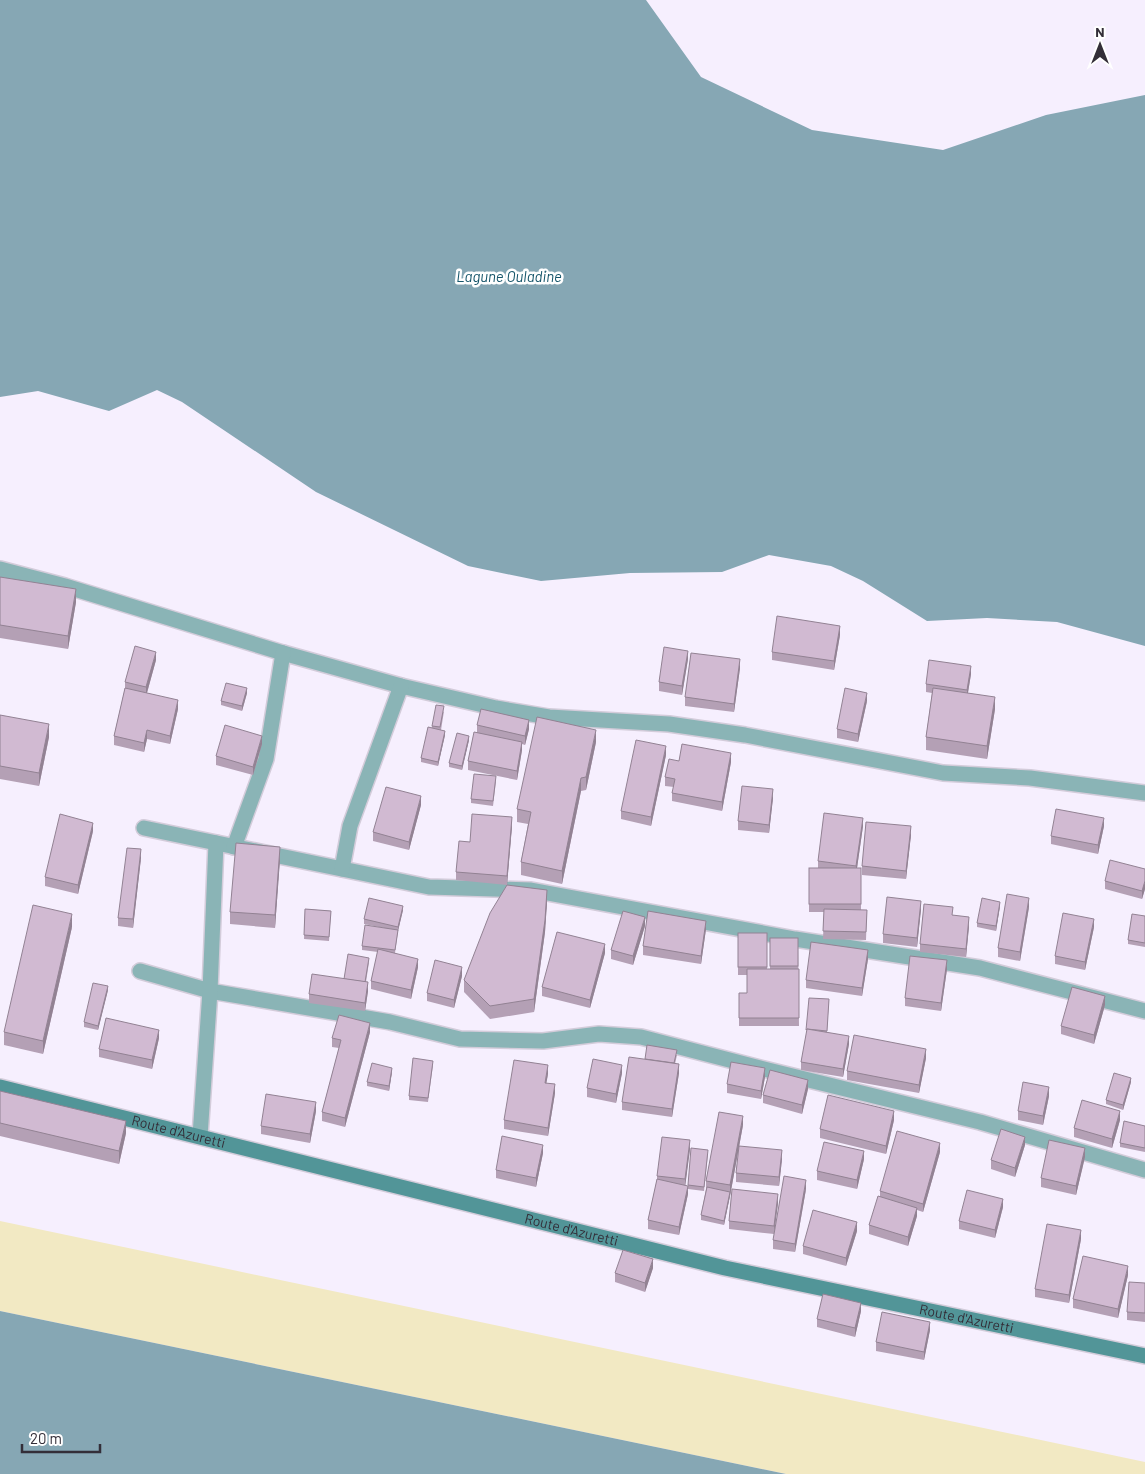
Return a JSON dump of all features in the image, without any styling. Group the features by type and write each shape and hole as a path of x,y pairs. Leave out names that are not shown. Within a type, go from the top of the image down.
{"street":[{"path":"0,569 83,592 283,653 401,686 496,708 549,717 670,724 745,735 943,773 1030,778 1145,793"},
{"path":"234,847 266,759 283,653"},
{"path":"342,869 350,826 401,686"},
{"path":"144,828 429,887 530,890 795,939 980,968 1145,1011"},
{"path":"200,1136 210,991 216,843"},
{"path":"140,971 210,991 390,1022 460,1039 543,1041 599,1034 641,1037 980,1122 1145,1170"},
{"name":"Route d'Azuretti","path":"0,1087 725,1268 1145,1356"}],"sand":[{"path":"0,1221 1145,1462 1145,1474 786,1474 0,1311"}],"water":[{"name":"Lagune Ouladine","path":"0,0 646,0 701,77 812,130 943,150 1046,115 1145,95 1145,646 1057,622 987,618 927,621 863,581 831,566 769,555 722,572 630,573 541,581 468,566 316,492 182,402 157,390 109,411 38,391 0,397"},
{"path":"0,1311 786,1474 0,1474"}],"building":[{"path":"0,577 76,589 68,636 0,625"},
{"path":"777,616 840,626 834,661 772,652"},
{"path":"135,646 156,652 146,687 125,682"},
{"path":"664,647 688,651 682,686 659,682"},
{"path":"691,653 740,659 734,704 685,697"},
{"path":"929,660 971,666 967,690 926,684"},
{"path":"226,683 247,688 242,706 221,701"},
{"path":"125,688 178,700 170,736 147,730 144,743 114,736"},
{"path":"845,688 867,693 858,734 837,729"},
{"path":"933,688 995,697 987,746 926,737"},
{"path":"436,705 444,706 440,727 432,726"},
{"path":"481,709 529,720 525,736 477,725"},
{"path":"0,715 49,724 39,773 0,766"},
{"path":"537,717 596,730 586,777 581,778 562,871 521,862 531,812 517,809"},
{"path":"225,725 262,736 253,767 216,756"},
{"path":"428,727 445,731 438,762 421,758"},
{"path":"474,732 522,742 517,771 468,761"},
{"path":"457,733 469,736 462,766 449,763"},
{"path":"636,740 666,746 651,817 621,811"},
{"path":"682,744 731,753 722,802 672,793 675,779 665,777 669,759 679,761"},
{"path":"474,774 496,776 493,801 471,799"},
{"path":"742,786 773,789 769,825 738,821"},
{"path":"386,787 421,796 409,842 373,832"},
{"path":"1056,809 1104,818 1098,845 1051,836"},
{"path":"824,813 863,818 856,866 818,861"},
{"path":"60,814 93,823 78,885 45,877"},
{"path":"472,814 512,817 507,876 456,872 459,841 470,842"},
{"path":"866,822 911,826 906,871 862,866"},
{"path":"236,843 280,847 275,915 230,912"},
{"path":"127,848 141,849 133,919 118,918"},
{"path":"1110,860 1145,869 1145,881 1142,891 1105,881"},
{"path":"809,868 861,868 861,904 809,904"},
{"path":"507,885 547,890 545,920 534,999 490,1006 464,980 490,913"},
{"path":"1007,894 1029,898 1020,952 998,948"},
{"path":"887,897 921,901 917,938 883,934"},
{"path":"369,898 403,906 398,927 364,919"},
{"path":"982,898 1000,902 996,926 977,923"},
{"path":"924,904 953,907 952,915 969,917 966,949 920,944"},
{"path":"33,905 72,914 43,1041 4,1032"},
{"path":"305,909 331,911 329,937 304,935"},
{"path":"824,909 867,910 866,932 823,931"},
{"path":"623,911 645,917 633,956 611,950"},
{"path":"648,911 706,921 701,956 643,946"},
{"path":"1063,913 1094,919 1085,962 1055,956"},
{"path":"1132,914 1145,916 1145,943 1128,940"},
{"path":"365,925 398,930 395,950 362,946"},
{"path":"557,932 605,944 590,1000 542,987"},
{"path":"738,933 767,933 767,967 738,967"},
{"path":"770,938 798,938 798,966 770,966"},
{"path":"811,942 868,950 862,988 806,980"},
{"path":"378,949 418,959 411,990 371,981"},
{"path":"348,954 369,958 365,982 344,979"},
{"path":"910,956 947,960 941,1003 905,998"},
{"path":"435,960 462,967 454,1000 427,993"},
{"path":"747,969 799,969 799,1018 739,1018 739,993 747,993"},
{"path":"312,974 368,982 365,1003 309,994"},
{"path":"93,983 108,986 98,1026 84,1022"},
{"path":"1072,987 1105,996 1094,1035 1061,1026"},
{"path":"809,998 829,999 827,1031 806,1030"},
{"path":"339,1015 370,1023 345,1118 322,1112 341,1040 332,1038"},
{"path":"106,1018 159,1030 152,1060 99,1049"},
{"path":"807,1029 849,1036 843,1069 801,1062"},
{"path":"854,1035 926,1049 919,1085 847,1071"},
{"path":"647,1045 677,1050 674,1063 645,1059"},
{"path":"629,1057 679,1064 672,1109 622,1102"},
{"path":"413,1058 433,1061 428,1098 409,1096"},
{"path":"593,1059 622,1065 616,1094 587,1088"},
{"path":"514,1060 548,1065 545,1083 555,1084 548,1128 504,1120"},
{"path":"731,1062 765,1068 761,1091 727,1084"},
{"path":"372,1063 392,1068 389,1086 367,1082"},
{"path":"770,1070 808,1080 802,1105 763,1095"},
{"path":"1114,1073 1131,1078 1123,1105 1106,1100"},
{"path":"1023,1082 1049,1087 1043,1116 1018,1111"},
{"path":"0,1091 126,1121 119,1151 0,1123"},
{"path":"266,1094 316,1102 310,1134 261,1126"},
{"path":"828,1095 894,1111 886,1146 820,1129"},
{"path":"1082,1100 1120,1111 1112,1139 1074,1128"},
{"path":"719,1112 743,1116 730,1185 706,1181"},
{"path":"1124,1121 1145,1126 1145,1148 1120,1143"},
{"path":"1001,1129 1025,1137 1015,1168 991,1160"},
{"path":"897,1131 940,1143 923,1204 880,1191"},
{"path":"502,1136 543,1145 536,1178 496,1170"},
{"path":"662,1137 690,1140 685,1179 657,1176"},
{"path":"1049,1140 1085,1148 1076,1186 1041,1178"},
{"path":"824,1142 864,1151 857,1180 817,1171"},
{"path":"739,1146 782,1150 779,1177 736,1173"},
{"path":"691,1148 708,1150 704,1187 688,1185"},
{"path":"784,1176 806,1180 795,1244 773,1240"},
{"path":"657,1179 688,1186 679,1227 648,1220"},
{"path":"707,1187 730,1192 724,1221 701,1215"},
{"path":"732,1189 778,1194 774,1226 729,1221"},
{"path":"967,1190 1003,1199 995,1230 959,1221"},
{"path":"878,1196 917,1208 908,1237 869,1225"},
{"path":"813,1210 857,1222 846,1258 803,1246"},
{"path":"1047,1224 1081,1230 1069,1295 1035,1289"},
{"path":"623,1250 653,1259 645,1283 615,1273"},
{"path":"1083,1256 1128,1266 1118,1309 1073,1299"},
{"path":"1129,1282 1145,1283 1145,1313 1127,1312"},
{"path":"823,1294 861,1303 855,1328 817,1319"},
{"path":"882,1312 930,1322 924,1352 876,1342"}]}
